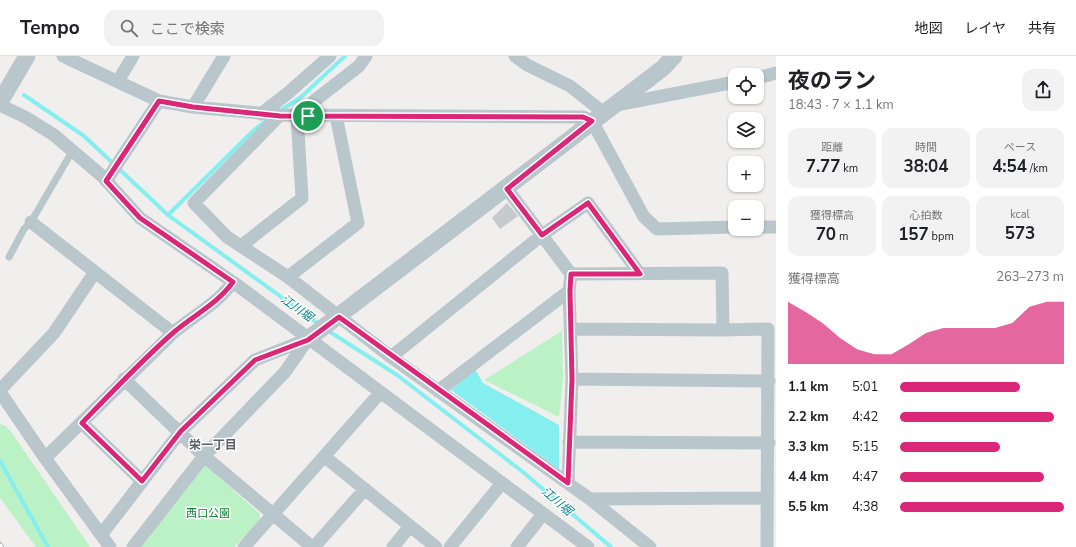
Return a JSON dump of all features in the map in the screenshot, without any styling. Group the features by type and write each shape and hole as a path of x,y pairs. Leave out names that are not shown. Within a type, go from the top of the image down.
{"street":[{"path":"0,102 27,56"},
{"path":"63,56 159,101 193,107 280,116 583,117 728,84"},
{"path":"118,81 133,56"},
{"path":"193,107 224,56"},
{"path":"261,114 330,56"},
{"path":"241,246 302,198 303,116 314,101 359,66 366,56"},
{"path":"515,56 527,65 570,86 603,113 644,217 657,229 728,227"},
{"path":"101,535 181,431 255,360 308,340 507,189 603,113 664,68 674,56"},
{"path":"764,76 776,73"},
{"path":"106,181 159,101"},
{"path":"0,106 25,117 73,150 106,181 140,218 233,282 308,340 588,547"},
{"path":"280,116 194,203 227,237 288,277 391,357 590,499 650,547"},
{"path":"288,277 358,223 336,116"},
{"path":"507,189 571,274 572,379 568,483"},
{"path":"391,357 542,235 588,203 640,274"},
{"path":"31,222 173,333"},
{"path":"764,227 776,227"},
{"path":"95,272 54,333 0,391 45,458 110,547"},
{"path":"571,274 722,273 723,330"},
{"path":"45,458 82,423 124,379 173,333 191,318 212,304 233,282"},
{"path":"438,391 570,291"},
{"path":"571,330 768,330 769,381 767,547"},
{"path":"133,547 204,456 285,372 308,340"},
{"path":"124,379 181,431 204,456 313,547 365,489"},
{"path":"572,379 769,381"},
{"path":"244,547 380,393"},
{"path":"82,423 142,481"},
{"path":"569,442 768,443"},
{"path":"325,456 436,547"},
{"path":"450,547 502,483"},
{"path":"590,499 767,498"},
{"path":"517,547 543,514"},
{"path":"393,547 410,526"}],"lane":[{"path":"9,257 24,229 31,222 73,150"}],"green space":[{"path":"562,331 563,379 559,417 484,380"},
{"path":"0,424 6,426 12,433 90,547 36,547 0,498"},
{"name":"西口公園","path":"203,463 260,514 259,521 234,547 141,547"}],"water":[{"path":"475,369 483,383 559,425 559,469 451,390"}],"building":[{"path":"507,203 518,216 500,229 492,218"}],"waterway":[{"path":"280,111 301,97 345,56"},
{"name":"江川堀","path":"24,95 84,136 168,215 320,325"},
{"path":"168,215 254,130 266,121"},
{"name":"江川堀","path":"327,330 397,375 523,472 611,547"},
{"path":"0,461 48,547"}],"district":[{"name":"栄一丁目","path":"213,445"}],"route":[{"path":"159,101 218,110 280,116 308,116 583,117 592,121 507,189 542,235 588,203 640,274 571,274 572,379 568,483 438,391 339,317 308,340 255,360 181,431 142,481 82,423 124,379 173,333 191,318 212,304 233,282 140,218 106,181 159,101"}]}
